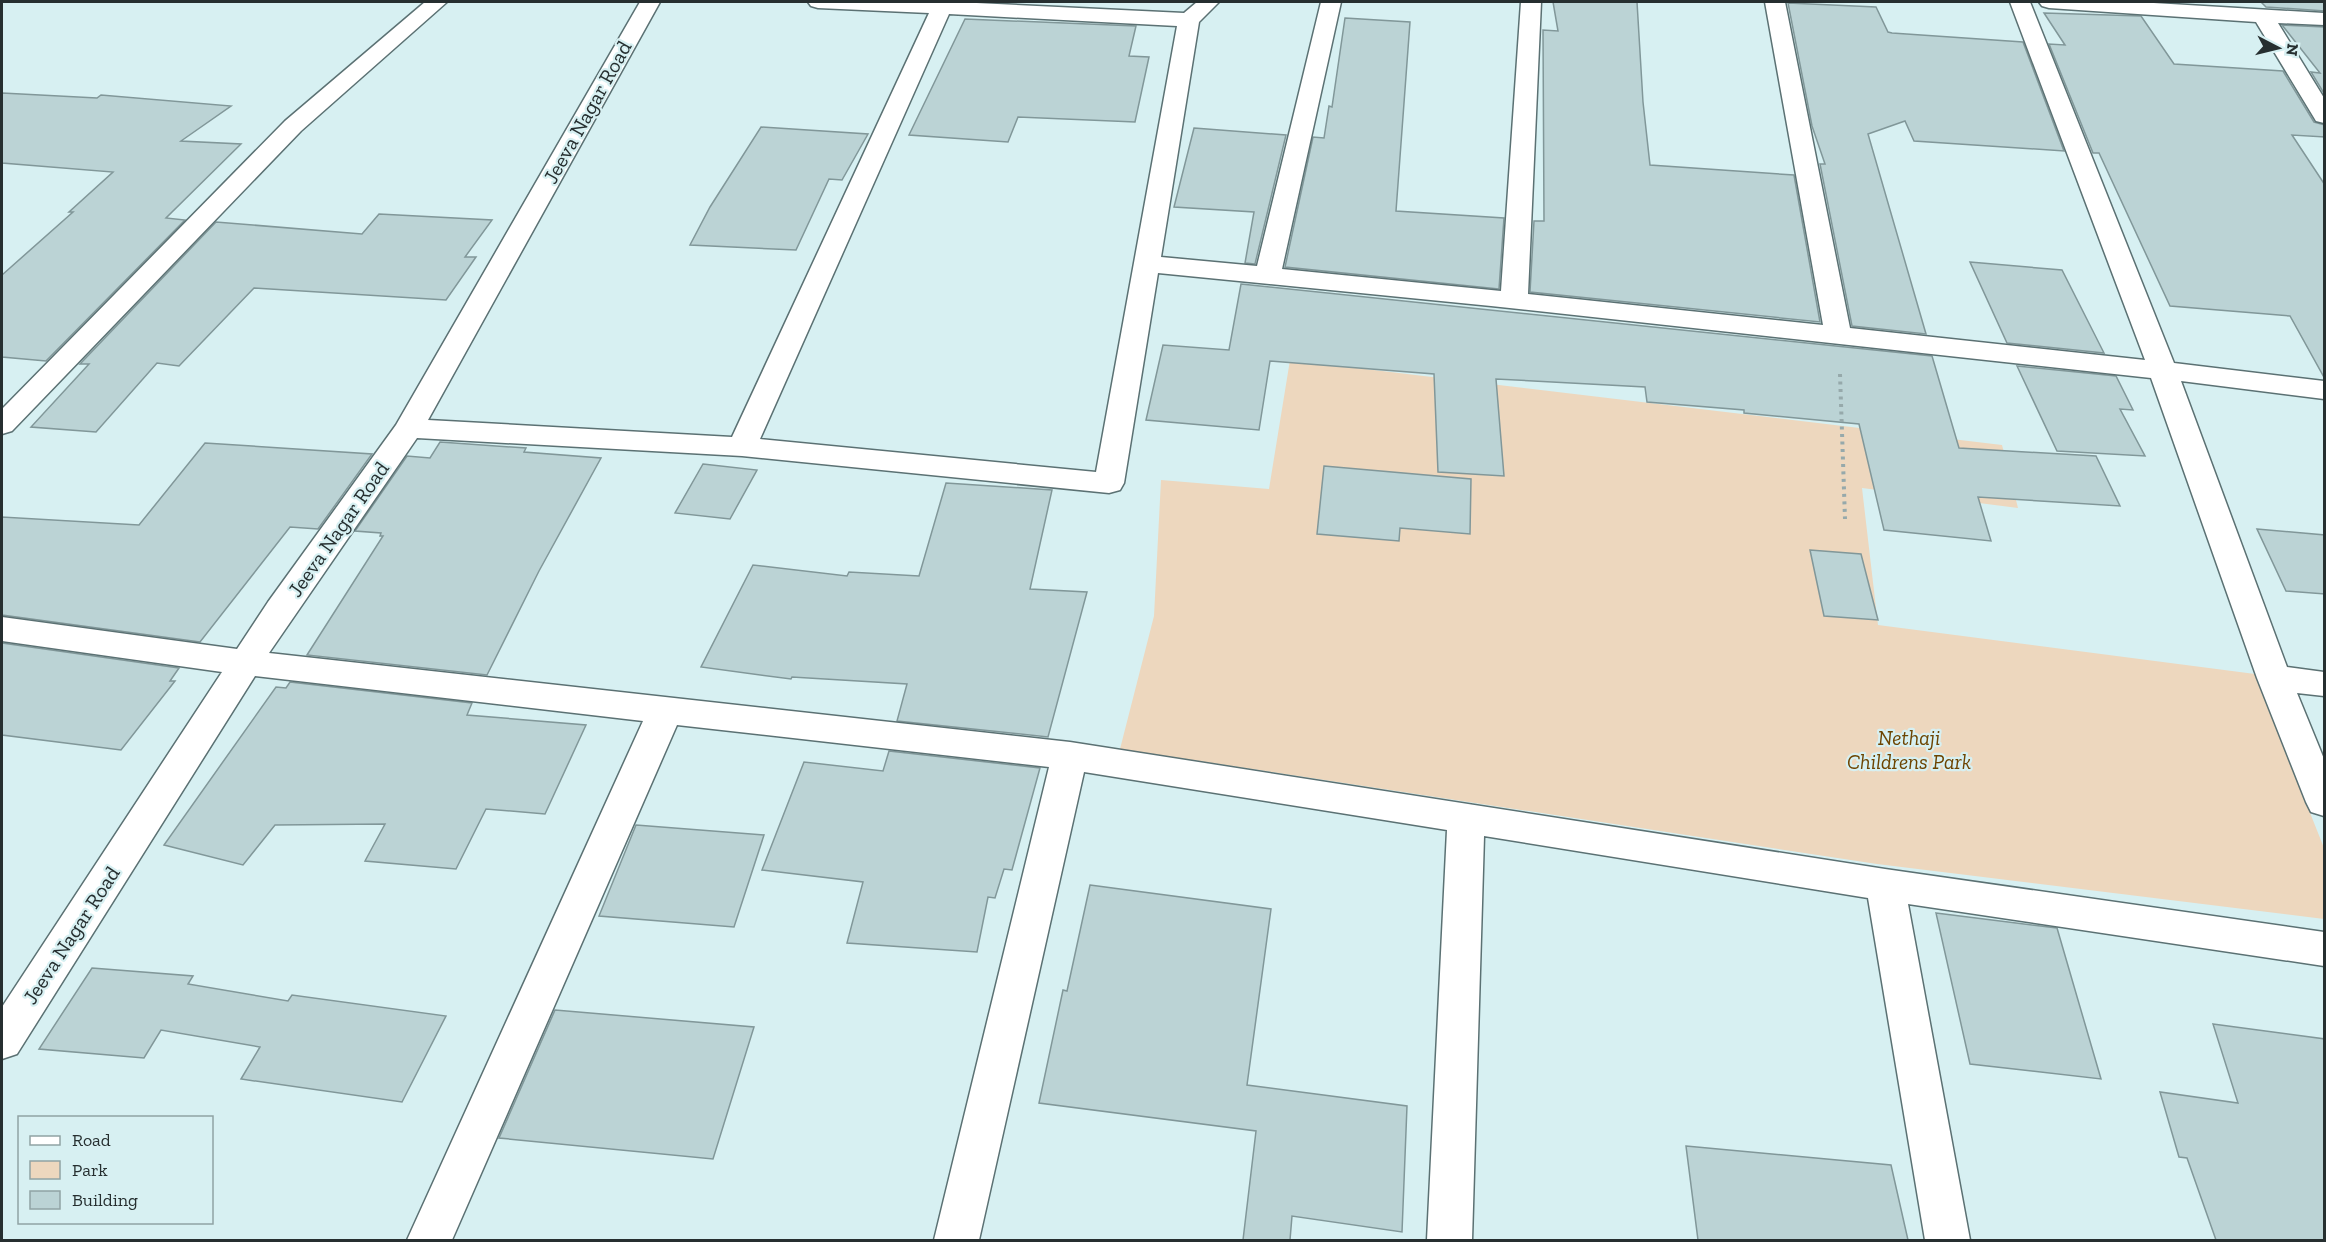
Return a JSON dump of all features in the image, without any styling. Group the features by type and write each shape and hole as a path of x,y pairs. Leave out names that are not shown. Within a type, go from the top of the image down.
{"street":[{"path":"2,425 293,126 437,2"},
{"name":"Jeeva Nagar Road","path":"2,1041 280,610 409,428 650,2"},
{"path":"409,428 742,447 1109,483 1147,264 1199,11 942,7 818,2"},
{"path":"1268,274 1331,2"},
{"path":"1514,300 1531,2"},
{"path":"1775,2 1839,334"},
{"path":"2020,2 2162,369 2274,678 2325,802"},
{"path":"2049,2 2325,19"},
{"path":"742,447 942,7"},
{"path":"2263,16 2325,116"},
{"path":"1147,264 1268,274 1839,334 2162,369 2325,390"},
{"path":"2,629 247,663 1070,756 1885,885 2325,949"},
{"path":"2274,678 2325,684"},
{"path":"429,1240 665,711"},
{"path":"956,1240 1070,756"},
{"path":"1449,1240 1466,819"},
{"path":"1885,885 1947,1240"}],"path":[{"path":"1839,334 1845,519"}],"green space":[{"name":"Nethaji Childrens Park","path":"1290,360 2002,445 2018,508 1862,488 1878,625 2255,674 2324,848 2324,919 1877,864 1120,749 1154,616 1161,480 1269,489"}],"building":[{"path":"1553,2 1637,2 1643,102 1650,165 1794,175 1820,322 1530,292 1534,221 1544,221 1543,30 1558,31"},
{"path":"2261,2 2325,2 2325,11 2266,7"},
{"path":"1788,3 1876,7 1888,32 1892,33 2023,42 2064,151 1914,141 1905,121 1868,134 1926,334 1852,326 1820,164 1825,164 1812,126"},
{"path":"2044,13 2141,16 2174,64 2283,71 2314,122 2325,125 2325,137 2292,135 2325,185 2325,379 2290,316 2170,306 2099,153 2093,153 2049,44 2065,45"},
{"path":"1345,18 1410,22 1396,211 1504,218 1499,289 1285,267 1313,137 1324,138 1329,106 1332,107"},
{"path":"965,19 1136,26 1129,56 1149,57 1135,122 1018,117 1008,142 909,135"},
{"path":"2282,25 2325,27 2325,95 2311,72 2320,73"},
{"path":"2,93 97,98 101,95 231,106 181,141 241,144 166,218 185,220 46,361 2,357 2,275 73,212 69,212 113,172 2,163"},
{"path":"761,127 868,134 842,180 829,179 796,250 690,245 710,207"},
{"path":"1194,128 1286,135 1255,264 1245,263 1254,212 1174,207"},
{"path":"379,214 492,220 465,257 476,257 446,300 254,288 179,366 157,363 96,432 31,427 89,364 80,364 216,222 362,234"},
{"path":"1970,262 2062,270 2104,353 2007,343"},
{"path":"1241,284 1932,356 1959,448 2096,456 2120,506 1978,497 1991,541 1884,530 1859,424 1744,413 1744,410 1647,402 1645,387 1496,379 1504,476 1438,472 1434,374 1270,361 1259,430 1146,420 1163,345 1229,350"},
{"path":"2017,366 2116,376 2133,410 2120,409 2145,456 2057,451"},
{"path":"440,442 526,448 524,452 601,458 539,571 487,675 307,655 383,536 380,536 381,533 355,531 407,456 430,458"},
{"path":"205,443 372,454 318,529 290,527 200,642 2,615 2,517 139,525"},
{"path":"703,464 757,470 730,519 675,513"},
{"path":"1324,466 1471,479 1470,534 1400,528 1399,541 1317,534"},
{"path":"946,483 1052,490 1030,589 1087,592 1048,737 897,721 907,684 792,677 791,679 701,667 753,565 847,576 849,572 919,576"},
{"path":"2257,529 2325,535 2325,594 2286,591"},
{"path":"1810,550 1861,554 1878,620 1824,616"},
{"path":"2,643 179,668 170,681 175,681 121,750 2,735"},
{"path":"290,682 472,703 467,715 586,725 545,814 486,809 456,869 365,861 385,824 275,825 243,865 164,845 276,687 286,688"},
{"path":"889,751 1040,768 1012,870 1004,869 995,898 988,897 977,952 847,943 863,882 762,870 804,762 883,771"},
{"path":"636,825 764,835 734,927 599,916"},
{"path":"1090,885 1271,909 1247,1085 1407,1106 1402,1232 1292,1216 1290,1240 1243,1240 1256,1131 1039,1103 1063,990 1067,991"},
{"path":"1936,913 2057,928 2101,1079 1970,1064"},
{"path":"92,968 193,976 188,984 288,1001 292,995 446,1016 402,1102 241,1079 260,1047 161,1030 144,1058 39,1049"},
{"path":"555,1010 754,1027 713,1159 499,1138"},
{"path":"2213,1024 2325,1039 2325,1240 2216,1240 2187,1158 2179,1157 2160,1092 2238,1103"},
{"path":"1686,1146 1891,1165 1908,1240 1698,1240"}]}
